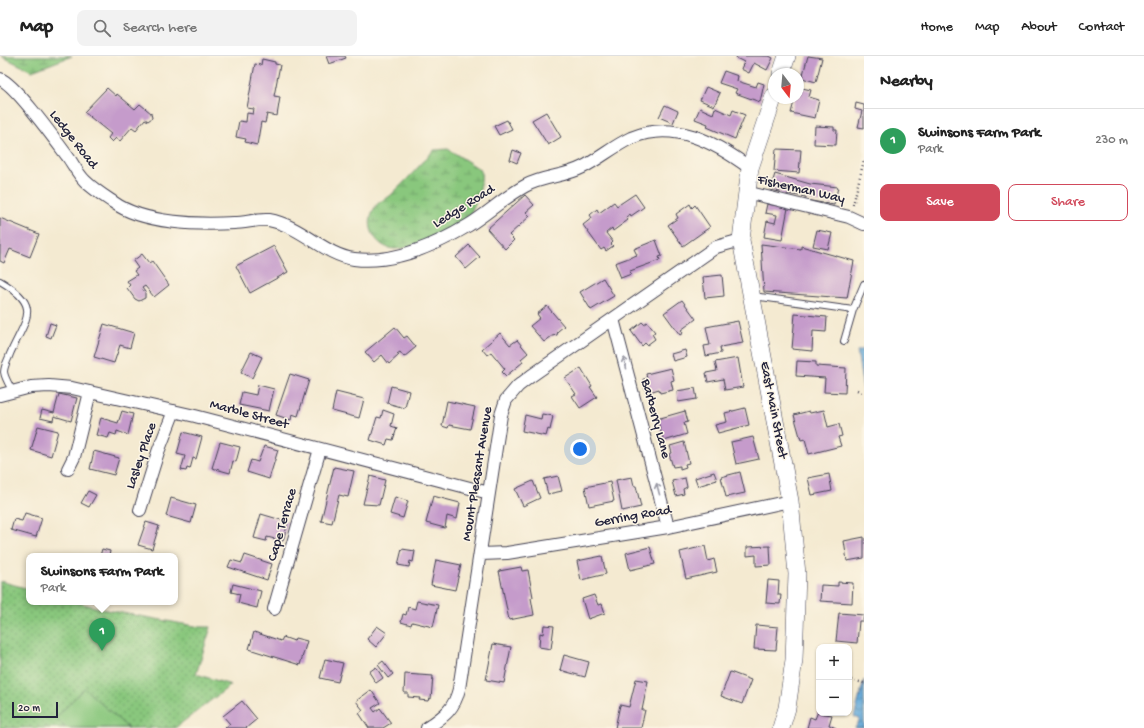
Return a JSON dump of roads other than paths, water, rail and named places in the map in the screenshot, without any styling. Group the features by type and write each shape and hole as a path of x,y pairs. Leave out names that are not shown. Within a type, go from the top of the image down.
{"main road":[{"path":"783,68 787,56"},
{"name":"East Main Street","path":"771,104 750,168 741,240 790,501 797,574 794,660 787,708 781,728"}],"street":[{"name":"Ledge Road","path":"0,79 6,81 25,102 84,180 115,204 141,215 200,225 268,220 286,225 310,237 336,255 354,259 380,260 421,249 469,225 526,186 540,179 570,173 582,168 629,139 643,134 676,132 696,136 750,168"},
{"name":"Fisherman Way","path":"746,192 797,206 850,217 864,224"},
{"name":"Mount Pleasant Avenue","path":"427,728 446,714 455,703 481,554 489,493 502,415 506,400 518,386 531,376 716,247 741,240"},
{"name":"Barberry Lane","path":"613,319 668,527"},
{"name":"Marble Street","path":"0,395 31,387 49,386 90,392 174,411 489,493"},
{"path":"68,469 74,458 90,392"},
{"name":"Lasley Place","path":"140,510 158,452 174,411"},
{"name":"Cape Terrace","path":"274,609 320,449"},
{"name":"Gerring Road","path":"481,554 507,552 668,527 790,501"}],"lane":[{"path":"0,280 12,287 22,298 28,310 26,322 5,366 5,375 13,392"},
{"path":"844,341 853,310 864,284"},
{"path":"751,296 853,310"}],"water":[{"path":"864,349 864,396 857,351"},
{"path":"864,680 864,728 855,728 860,719 854,717"}],"place":[{"name":"Swinsons Farm Park","path":"102,651"}]}
